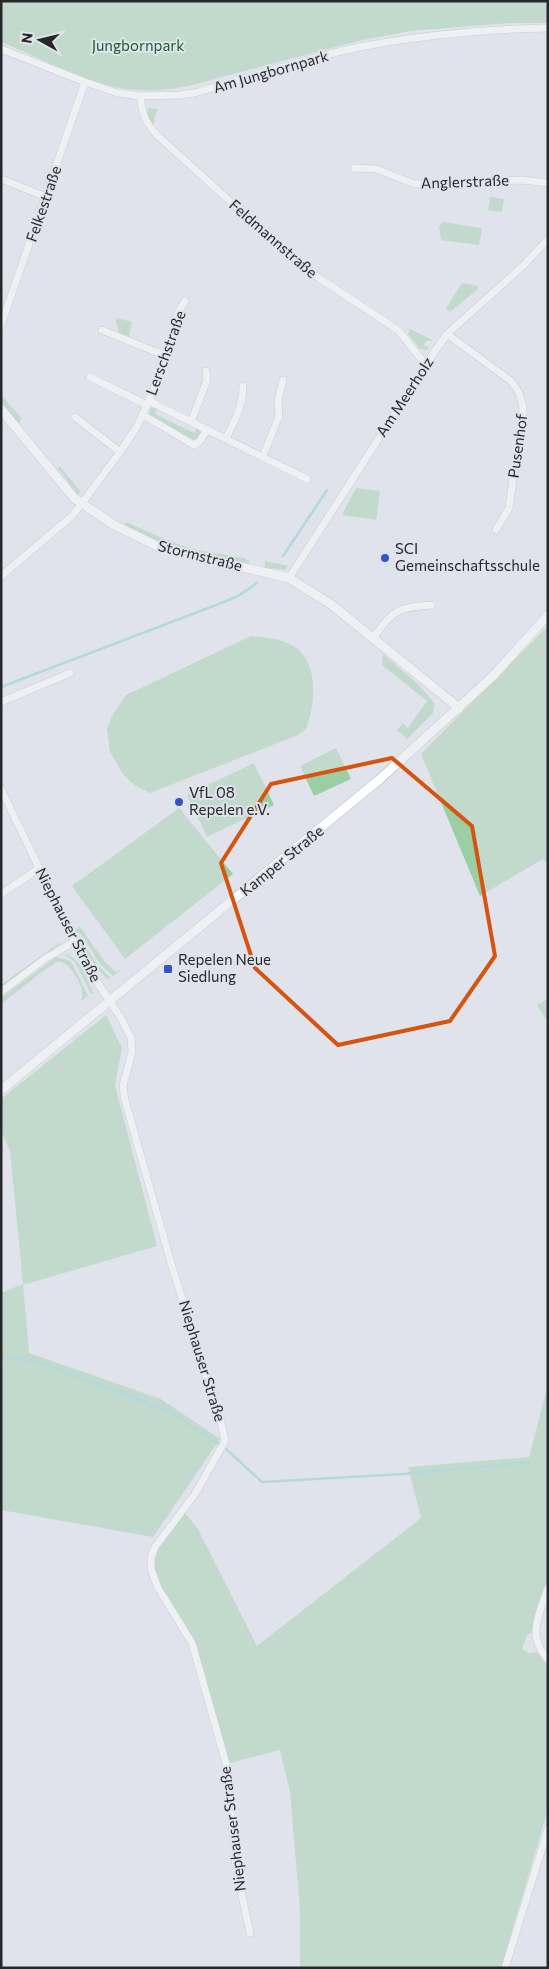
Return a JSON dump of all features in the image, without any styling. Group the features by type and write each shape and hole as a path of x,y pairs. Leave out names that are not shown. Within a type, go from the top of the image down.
{"main road":[{"name":"Stormstraße","path":"1,409 74,498 114,525 163,549 289,578 332,605 459,708"},
{"name":"Kamper Straße","path":"1,1090 345,809 459,708 492,676 548,615"}],"street":[{"name":"Am Jungbornpark","path":"1,49 118,93 140,96 179,96 358,48 399,40 441,34 516,28 548,28"},
{"name":"Felkestraße","path":"1,325 85,82"},
{"name":"Feldmannstraße","path":"140,96 143,117 147,125 158,136 295,260 398,330 426,364"},
{"name":"Anglerstraße","path":"354,168 376,169 415,184 523,180 548,183"},
{"path":"1,179 46,197"},
{"name":"Am Meerholz","path":"289,578 447,334 525,264 548,239"},
{"name":"Lerschstraße","path":"1,576 73,515 120,452 143,415 166,356 178,313 185,302"},
{"path":"102,330 166,356"},
{"name":"Pusenhof","path":"447,334 511,381 518,389 523,403 524,412 509,508 496,530"},
{"path":"191,422 207,380 206,371"},
{"name":"Lerschstraße","path":"90,377 148,403"},
{"path":"263,456 279,416 278,401 283,380"},
{"path":"226,438 241,405 243,386"},
{"path":"148,403 226,438 307,479"},
{"path":"143,415 194,445 200,441 207,430"},
{"path":"75,417 120,452"},
{"path":"373,638 390,616 399,610 408,606 431,605"},
{"path":"1,702 70,673"},
{"name":"Niephauser Straße","path":"1,790 86,965 121,1018 131,1038 132,1052 123,1086 125,1100 171,1264 222,1426 225,1441 195,1494 155,1547 151,1558 151,1569 158,1588 192,1643 227,1767 236,1867 250,1934"},
{"path":"1,894 38,869"},
{"path":"1,992 46,958 74,942"},
{"path":"548,1588 535,1631 536,1642 548,1660"},
{"path":"505,1968 548,1829"}],"highlighted area":[{"path":"392,758 472,826 495,956 450,1021 338,1045 255,968 221,863 271,784"}],"green space":[{"name":"Jungbornpark","path":"1,1 548,1 548,23 510,23 410,31 358,41 192,85 168,89 143,90 111,86 79,76 1,42"},
{"path":"148,108 157,109 153,126 147,116"},
{"path":"490,197 504,199 502,212 488,210"},
{"path":"443,222 482,228 479,245 441,240 439,227"},
{"path":"462,283 477,286 478,289 450,312 446,308"},
{"path":"117,318 132,322 129,339 120,335 116,322"},
{"path":"410,329 432,340 432,342 430,340 425,342 424,346 429,347 427,350 420,349 408,334"},
{"path":"1,395 22,419 18,423 1,403"},
{"path":"151,408 157,408 155,414 194,433 197,428 202,434 194,442 149,416"},
{"path":"60,467 81,492 78,495 58,468"},
{"path":"356,488 380,491 376,520 342,515"},
{"path":"126,522 189,548 188,550 164,542 163,544 124,526"},
{"path":"192,549 244,558 249,561 249,567 245,563 216,559 216,556 192,551"},
{"path":"265,561 288,566 285,570 272,568 269,571 265,570"},
{"path":"548,626 548,865 543,859 480,896 421,754"},
{"path":"251,636 282,641 294,646 305,657 309,664 313,681 312,708 306,728 298,735 150,793 133,784 123,774 110,752 107,729 113,714 126,695"},
{"path":"383,654 419,685 435,704 433,713 407,739 397,730 403,723 408,728 427,701 382,665"},
{"path":"336,748 351,779 314,796 300,766"},
{"path":"254,763 274,805 207,837 187,795"},
{"path":"179,808 233,874 125,959 72,886"},
{"path":"80,927 105,962 115,971 121,970 113,976 100,964 81,934 73,931"},
{"path":"76,935 78,935 99,967 111,978 107,979 95,965"},
{"path":"60,944 1,987 1,985"},
{"path":"64,954 74,959 81,967 93,992 91,994 75,962"},
{"path":"56,957 72,963 88,996 81,1001 82,993 77,978 68,966 58,961 1,1004 1,998"},
{"path":"548,998 548,1022 537,1006"},
{"path":"106,1015 122,1048 115,1085 157,1246 23,1285 29,1353 161,1399 220,1439 153,1537 1,1510 1,1293 23,1284 10,1151 1,1131 1,1099"},
{"path":"548,1385 548,1587 535,1631 527,1635 522,1649 528,1653 537,1652 548,1666 548,1809 501,1968 300,1968 300,1910 290,1792 280,1750 227,1764 192,1637 158,1587 152,1559 157,1547 185,1513 198,1529 257,1646 421,1518 408,1467 529,1457"}],"waterway":[{"path":"283,556 327,490"},
{"path":"1,687 224,602 238,596 257,583"},
{"path":"1,1361 12,1358 34,1361 136,1398 173,1414 219,1444"},
{"path":"226,1449 262,1482 403,1474 530,1462"}],"place":[{"name":"SCI Gemeinschaftsschule","path":"385,558"},
{"name":"VfL 08 Repelen e.V.","path":"179,802"},
{"name":"Repelen Neue Siedlung","path":"168,969"}]}
